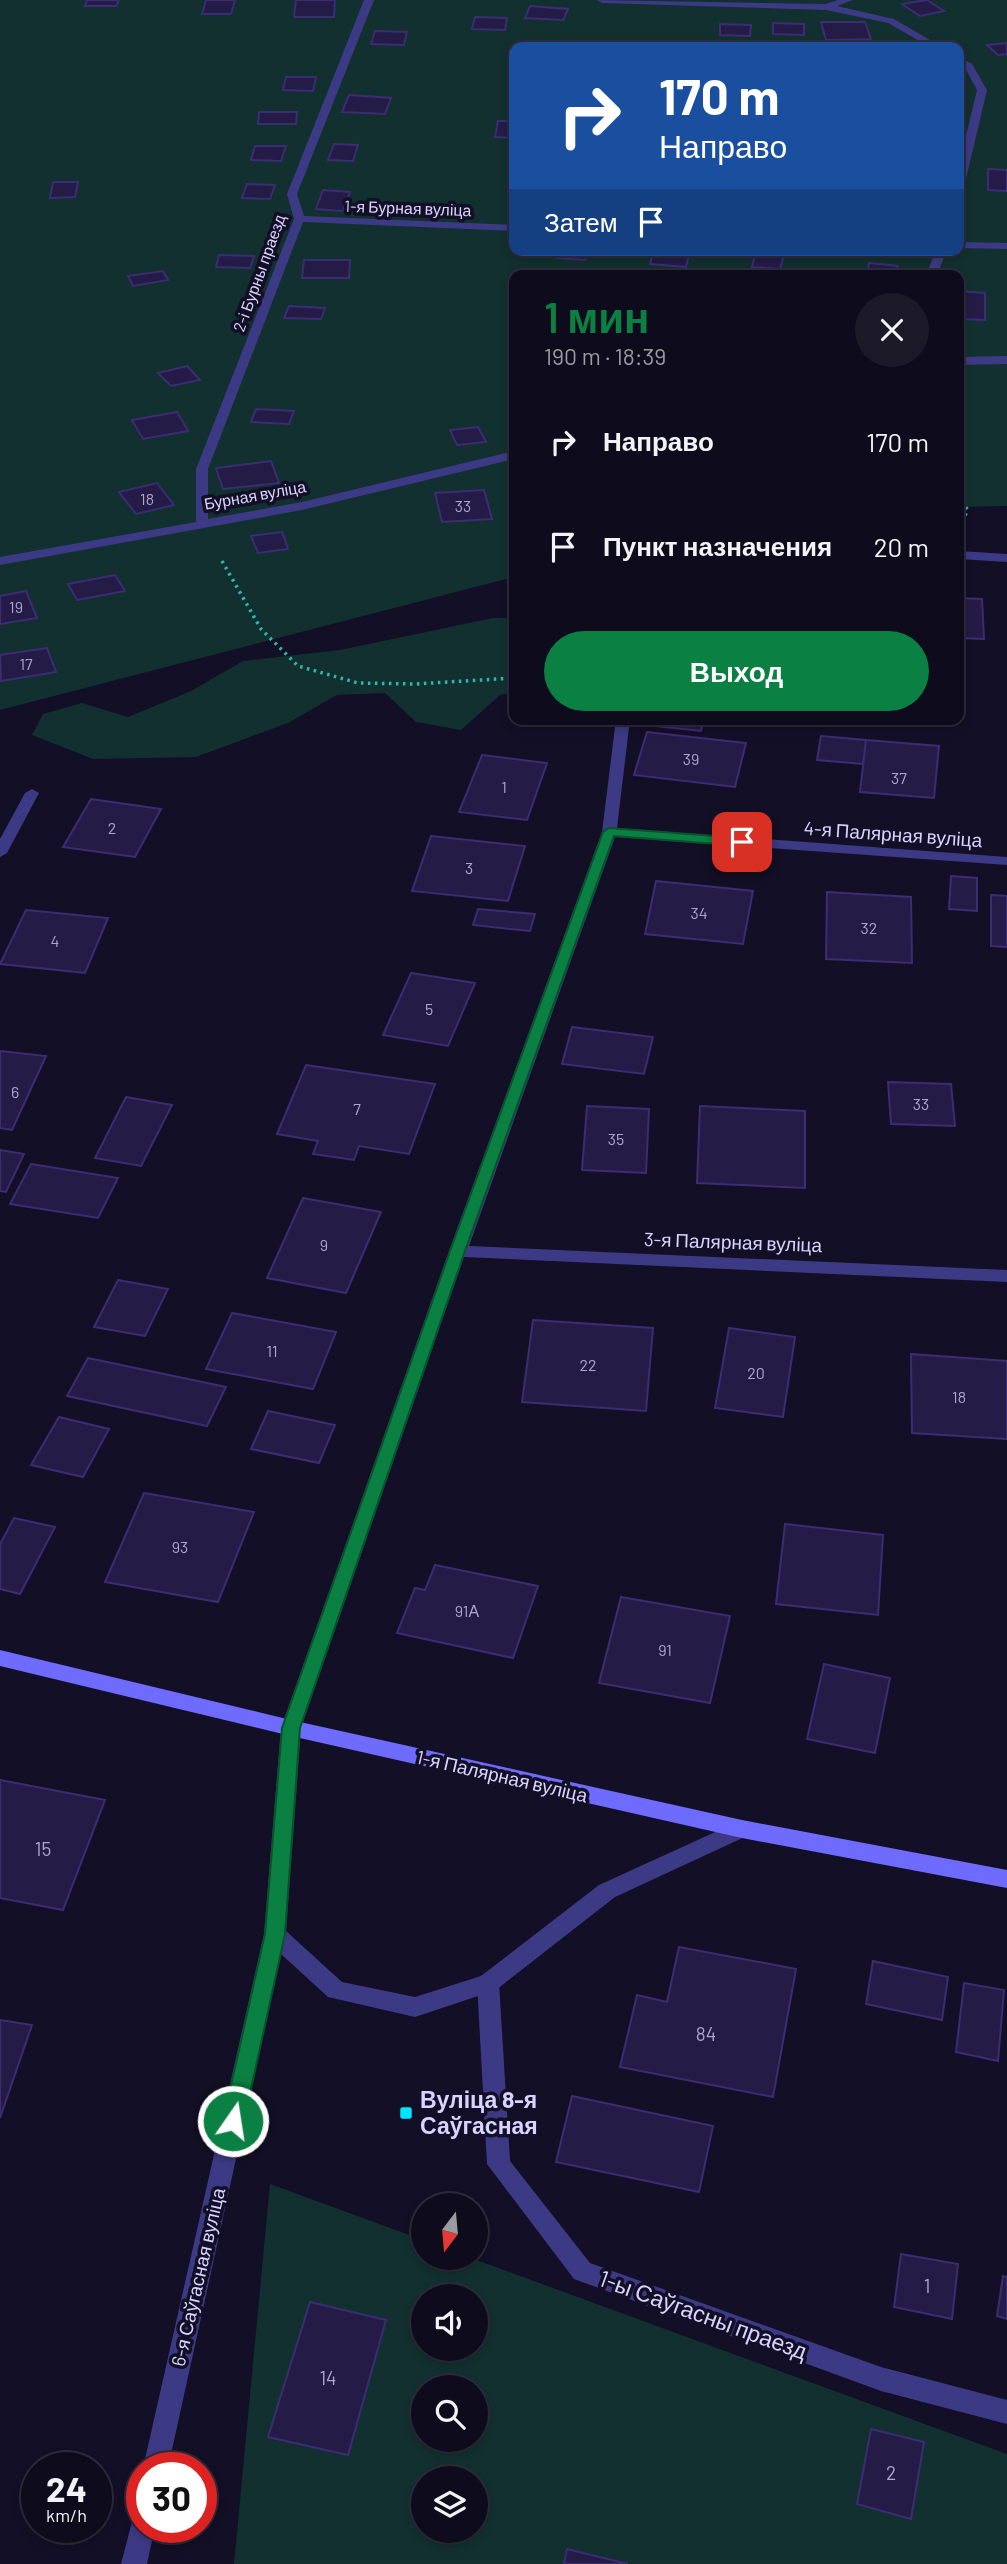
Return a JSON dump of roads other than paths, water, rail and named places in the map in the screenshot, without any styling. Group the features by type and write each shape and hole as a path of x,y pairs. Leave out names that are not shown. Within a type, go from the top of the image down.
{"street":[{"name":"2-і Бурны праезд","path":"202,523 202,469 299,219 292,194 369,0"},
{"path":"602,0 826,7 891,21 928,42"},
{"path":"826,7 848,0"},
{"path":"964,63 970,66 982,90 964,166"},
{"name":"1-я Бурная вуліца","path":"299,219 509,228"},
{"path":"964,245 1007,246"},
{"path":"964,361 1007,360"},
{"name":"Бурная вуліца","path":"0,561 302,506 509,456"},
{"path":"964,555 1007,558"},
{"name":"6-я Саўгасная вуліца","path":"159,2452 275,1934 291,1728 458,1251 609,832 622,725"},
{"path":"0,853 32,793"},
{"name":"4-я Палярная вуліца","path":"609,832 1007,861"},
{"name":"3-я Палярная вуліца","path":"458,1251 1007,1276"},
{"name":"1-я Палярная вуліца","path":"0,1658 291,1728 742,1829 1007,1879"},
{"path":"275,1934 336,1990 415,2007 488,1983 607,1891 742,1829"},
{"name":"1-ы Саўгасны праезд","path":"488,1983 499,2164 583,2271 881,2379 1007,2412"},
{"path":"134,2564 139,2543"}],"place":[{"name":"Вуліца 8-я Саўгасная","path":"406,2113"}]}
